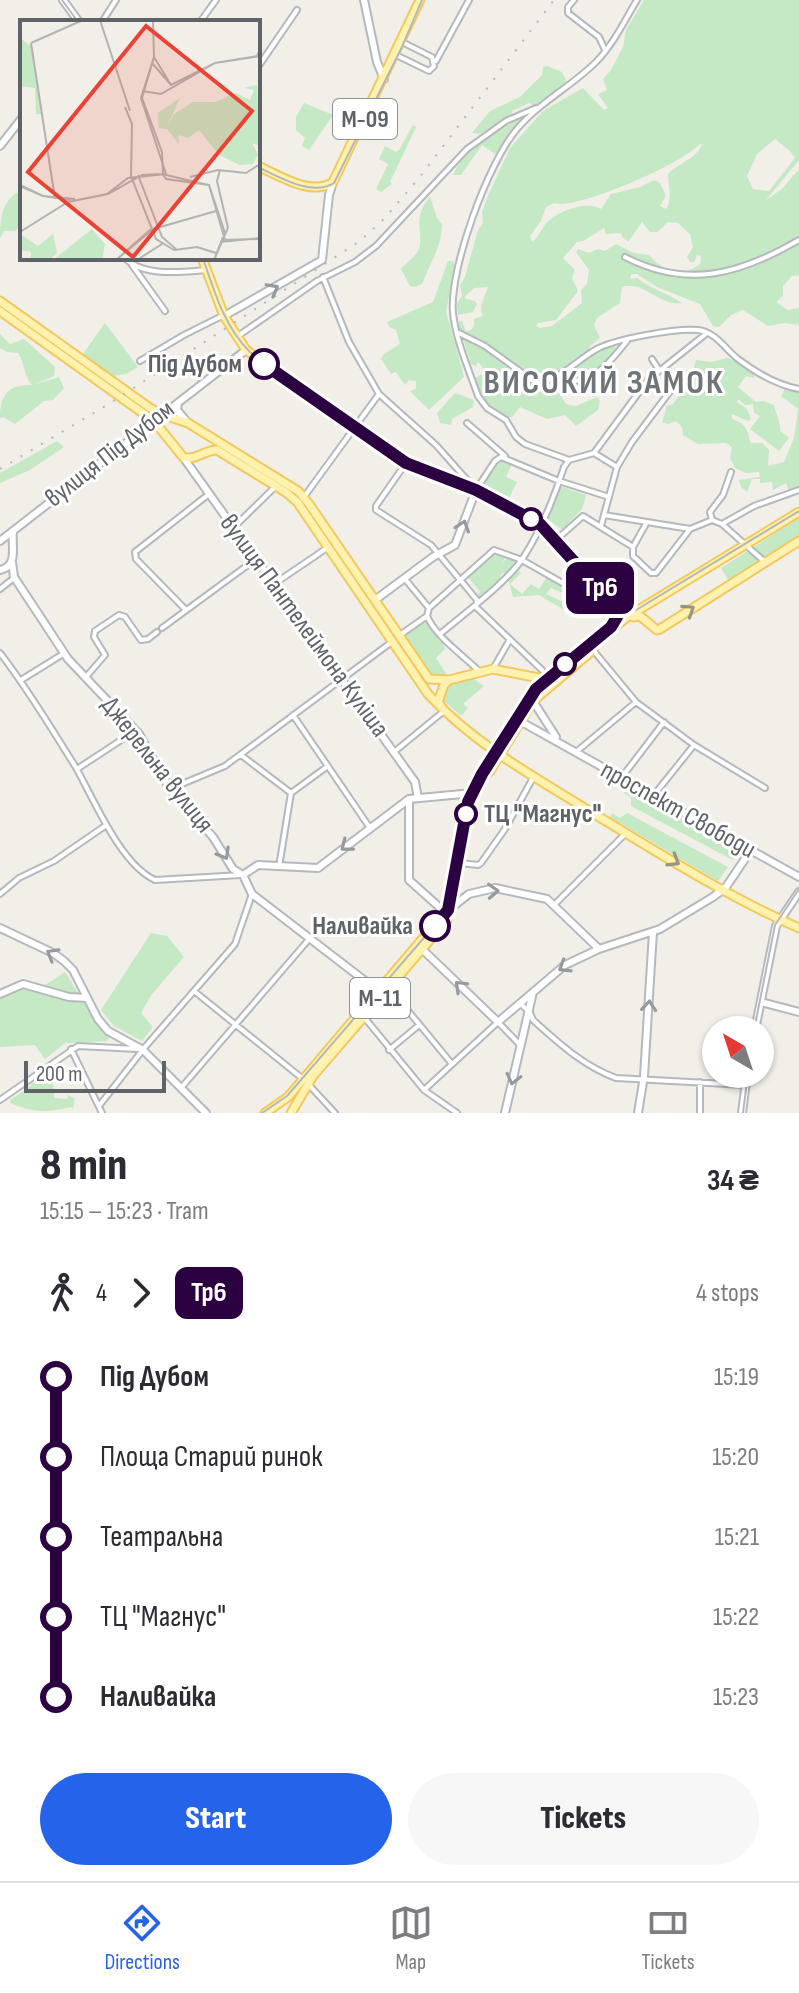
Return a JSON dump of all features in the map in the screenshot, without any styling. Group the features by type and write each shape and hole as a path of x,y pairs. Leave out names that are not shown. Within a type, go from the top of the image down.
{"main road":[{"name":"М-09","path":"333,182 420,0"},
{"path":"260,167 308,186 324,186 333,182"},
{"path":"203,260 224,316 246,350 406,463 462,480 541,524 627,617"},
{"path":"0,301 161,414 188,423 304,497 375,600 395,639"},
{"path":"0,311 154,421 183,457 193,459 211,450 221,452 298,503 395,639 433,681 493,669 544,679"},
{"path":"201,431 207,443 205,452"},
{"path":"532,697 627,617 799,512"},
{"path":"627,617 640,616 657,630 799,541"},
{"name":"проспект Свободи","path":"395,639 428,694 496,754 722,890 799,928"},
{"path":"449,911 473,793 490,771 496,754 544,679 587,644 593,647"},
{"path":"520,676 532,697"},
{"path":"444,711 438,702 449,680"},
{"name":"М-11","path":"266,1113 305,1081 449,911"},
{"name":"М-11","path":"291,1113 305,1081"}],"street":[{"path":"63,0 75,18"},
{"path":"74,0 75,18"},
{"path":"103,20 116,0"},
{"path":"202,20 216,0"},
{"path":"364,0 377,62 384,79"},
{"path":"396,55 429,71 469,0"},
{"path":"574,0 568,7 568,13 599,37 605,50"},
{"path":"637,0 605,50 590,67 540,107 507,143 476,210 454,292 453,313 457,332 478,396 487,408 506,420 516,437 525,444 569,460 594,453 622,413 659,370 708,333"},
{"path":"260,63 297,10"},
{"path":"402,42 432,57 435,63"},
{"path":"260,52 264,55"},
{"path":"236,337 323,277 355,262 376,246 467,149 506,121 540,107"},
{"path":"0,146 20,121"},
{"path":"140,361 322,260 333,182"},
{"path":"625,257 668,272 725,273 758,263 799,240"},
{"path":"127,260 165,311"},
{"path":"132,265 147,270 206,270"},
{"path":"323,277 350,344 379,394 436,445 462,480"},
{"path":"457,332 485,346 536,383 563,372 595,349 628,340 696,330 708,333 765,376 799,389"},
{"path":"563,372 567,381 583,381 611,361 628,340"},
{"name":"вулиця Під Дубом","path":"0,543 246,350"},
{"path":"652,359 659,370"},
{"path":"601,526 617,467 671,390"},
{"path":"304,497 379,394"},
{"path":"179,401 177,410 188,423"},
{"path":"467,423 507,458 559,481 609,497"},
{"path":"594,453 617,467"},
{"name":"вулиця Пантелеймона Куліша","path":"183,457 415,782 418,798"},
{"path":"375,600 457,542 476,490 496,459 507,458"},
{"path":"440,634 522,560 569,460"},
{"path":"406,463 376,506 378,513 419,536 439,554 477,603 476,607 542,670"},
{"path":"712,520 710,512 723,495 731,472"},
{"path":"233,528 276,486"},
{"path":"722,524 754,506 799,490"},
{"path":"186,610 136,559 135,552 209,494"},
{"path":"604,515 690,529 712,520 722,524 765,562"},
{"path":"557,539 583,516 633,547"},
{"path":"647,522 633,547 633,556 651,573 661,569 690,529"},
{"path":"0,571 13,560 13,531"},
{"path":"0,543 9,548 13,560"},
{"path":"274,584 329,547"},
{"path":"170,789 212,772 241,755 427,616 429,608 494,550 522,560 566,585"},
{"path":"162,628 256,559"},
{"name":"Джерельна вулиця","path":"13,560 14,577 64,653 136,730 170,789 213,837 233,869 243,875 252,894"},
{"path":"0,571 14,577 0,589"},
{"path":"404,578 429,608"},
{"path":"86,677 105,655 94,637 95,631 119,615 125,617 141,640 157,632"},
{"path":"427,616 440,634 479,671"},
{"path":"493,669 509,641"},
{"path":"593,647 636,702 694,745 765,788"},
{"path":"0,653 21,680 77,769 113,837 146,875 155,880 243,875 258,865 318,868 409,799 473,793"},
{"path":"21,680 64,653"},
{"name":"проспект Свободи","path":"532,697 541,717 558,740"},
{"path":"575,752 636,702"},
{"path":"394,752 444,711"},
{"path":"293,715 370,828"},
{"name":"проспект Свободи","path":"517,720 558,740 799,877"},
{"path":"621,777 664,722"},
{"path":"77,769 136,730"},
{"path":"654,795 694,745"},
{"path":"241,755 291,793"},
{"path":"279,867 291,793 328,766"},
{"path":"460,863 481,863 505,829 534,776"},
{"path":"409,799 409,880 449,911 469,894 495,888 547,899 599,949"},
{"path":"0,894 19,878 54,861 106,825"},
{"path":"554,905 626,833"},
{"path":"424,1090 565,965 599,949 653,932 722,890 751,850"},
{"path":"758,1016 776,926 799,892"},
{"path":"99,1106 235,944 252,894 380,993"},
{"path":"0,928 59,957 73,970 98,1019 108,1031 143,1050 206,1113"},
{"path":"640,1113 653,932"},
{"path":"181,1088 310,938"},
{"path":"419,947 521,1046"},
{"path":"0,994 23,984 69,997 87,998"},
{"path":"194,991 305,1081 335,1113"},
{"path":"505,1113 533,992"},
{"path":"761,1002 799,1012"},
{"path":"520,1003 533,1020 576,1058 616,1078 700,1082 700,1113"},
{"path":"405,1007 452,1064"},
{"path":"362,1014 424,1090 453,1112"},
{"path":"389,1050 419,1025"},
{"path":"0,1100 71,1049 98,1046 143,1050"},
{"path":"71,1049 102,1113"},
{"path":"742,1113 745,1088"}],"green space":[{"path":"644,0 799,0 799,160 766,200 782,189 799,169 799,275 792,276 783,286 783,296 776,302 788,310 799,308 799,325 784,323 768,326 743,310 731,315 719,327 713,326 700,304 631,274 630,279 637,278 682,303 666,301 637,287 622,287 620,303 597,318 594,325 600,338 588,352 549,378 550,391 558,392 566,404 576,406 597,397 600,401 598,410 576,426 565,415 547,419 520,407 512,417 508,417 482,400 473,379 486,372 478,362 476,366 471,364 459,326 459,321 462,321 466,331 471,330 474,319 482,316 481,306 488,287 474,288 465,296 477,304 473,312 458,315 457,303 462,296 460,285 483,223 482,212 510,148 543,111 583,88 604,110 608,108 598,94 607,90 603,79 623,47 626,30","holes":["775,139 795,158 769,191 753,189 747,176 757,154","702,144 696,154 668,174 670,197 666,209 660,206 666,196 660,183 654,180 611,194 601,209 580,206 558,214 547,222 532,242 530,236 546,207 554,203 584,200 629,184","642,222 650,232 657,232 668,222 678,223 690,234 693,247 687,257 691,263 697,254 701,257 700,264 679,272 666,269 649,255 634,253 616,244 605,251 598,249 589,253 578,249 576,252 589,270 587,284 581,290 582,303 552,326 536,326 556,320 578,291 572,278 575,270 563,258 577,242 604,228 606,234 621,233 628,242"]},
{"path":"547,66 562,72 567,82 535,106 529,103 480,134 472,133 490,111 520,97"},
{"path":"304,103 333,115 309,150 302,146 305,138 296,130 296,117"},
{"path":"521,119 523,121 495,154 482,145 461,175 453,175 473,148 491,134"},
{"path":"413,125 416,127 390,182 392,184 381,192 376,189 388,164 379,159 385,146 396,152 399,150"},
{"path":"20,191 20,226 15,231 4,231 0,238 6,204"},
{"path":"430,197 442,224 441,232 422,284 415,287 410,286 401,269 419,248 421,213"},
{"path":"448,261 453,261 455,268 446,311 464,377 429,410 410,391 416,389 416,381 409,380 405,385 396,372 391,374 381,359 400,344 396,330 389,327 387,322 433,302"},
{"path":"105,323 138,367 126,374 113,376 83,354"},
{"path":"0,334 10,344 24,339 55,367 54,376 33,385 59,377 64,388 53,400 44,401 15,424 0,418 4,397 17,386 32,385 18,353 0,348"},
{"path":"610,344 617,350 601,367 587,376 570,380 566,373"},
{"path":"727,358 755,372 754,378 746,376 738,387 756,402 774,405 780,431 789,438 779,451 750,429 760,416 754,413 753,404 745,405 738,399 737,402 747,409 751,419 748,421 732,414 732,419 744,426 751,443 762,443 769,450 768,466 784,462 794,438 798,409 781,396 785,389 799,392 799,488 789,491 786,483 773,490 772,482 760,483 760,479 752,479 747,492 739,480 760,477 759,472 746,473 735,468 730,458 732,447 726,443 698,444 683,435 682,427 676,421 668,424 662,422 667,406 673,404 691,380 696,360 711,362"},
{"path":"455,393 474,400 473,407 452,419 451,425 440,423 437,413"},
{"path":"57,441 64,447 30,470 0,483 0,473"},
{"path":"499,459 512,464 506,477 517,482 509,498 482,484"},
{"path":"560,486 586,495 582,509 562,530 548,519"},
{"path":"799,518 799,537 729,581 721,568"},
{"path":"494,550 506,556 501,565 508,556 515,561 507,576 503,573 500,576 504,579 484,590 486,592 478,598 476,596 480,592 468,577 483,561 487,561 485,559"},
{"path":"520,562 524,564 519,571 521,573 510,584 522,594 531,584 539,589 547,577 559,582 563,593 551,588 546,594 574,607 566,611 539,595 513,597 508,579"},
{"path":"577,591 584,595 574,607 577,601 566,595"},
{"path":"424,619 438,633 445,649 436,658 449,678 433,679 416,659 403,634"},
{"path":"471,677 484,686 463,704 468,708 461,716 443,700 443,696 451,683"},
{"path":"628,787 739,850 733,860 631,806 631,798 624,793"},
{"path":"612,813 620,818 627,813 728,867 718,881 610,817"},
{"path":"151,933 167,936 184,957 152,994 141,1013 153,1027 142,1041 114,1026 101,1010"},
{"path":"65,972 111,1035 107,1041 65,1043 45,1059 35,1045 0,1047 0,998 24,987 38,990"},
{"path":"63,1064 53,1077 54,1098 67,1099 68,1095 75,1099 73,1109 40,1111 10,1103 11,1099"}],"tram line":[{"path":"62,0 77,20"},
{"path":"260,168 306,187 325,187 334,183 422,0"},
{"path":"204,260 227,320 250,352 404,461 477,489 541,522 620,606 623,618 619,626"},
{"name":"Тр6","path":"264,364 406,463 476,490 540,524 612,601 618,612 611,627 536,689 482,774 468,802 448,910 435,926"},
{"path":"262,1113 287,1096 448,910 471,796 536,689 623,618 799,511"},
{"path":"757,1016 775,925 799,889"},
{"path":"743,1113 746,1088"}],"railway":[{"path":"0,469 112,402 360,241 384,219 419,178 554,0"}],"place":[{"name":"Під Дубом","path":"264,364"},
{"name":"ТЦ \"Магнус\"","path":"466,814"},
{"name":"Наливайка","path":"435,926"}],"district":[{"name":"ВИСОКИЙ ЗАМОК","path":"604,382"}]}
